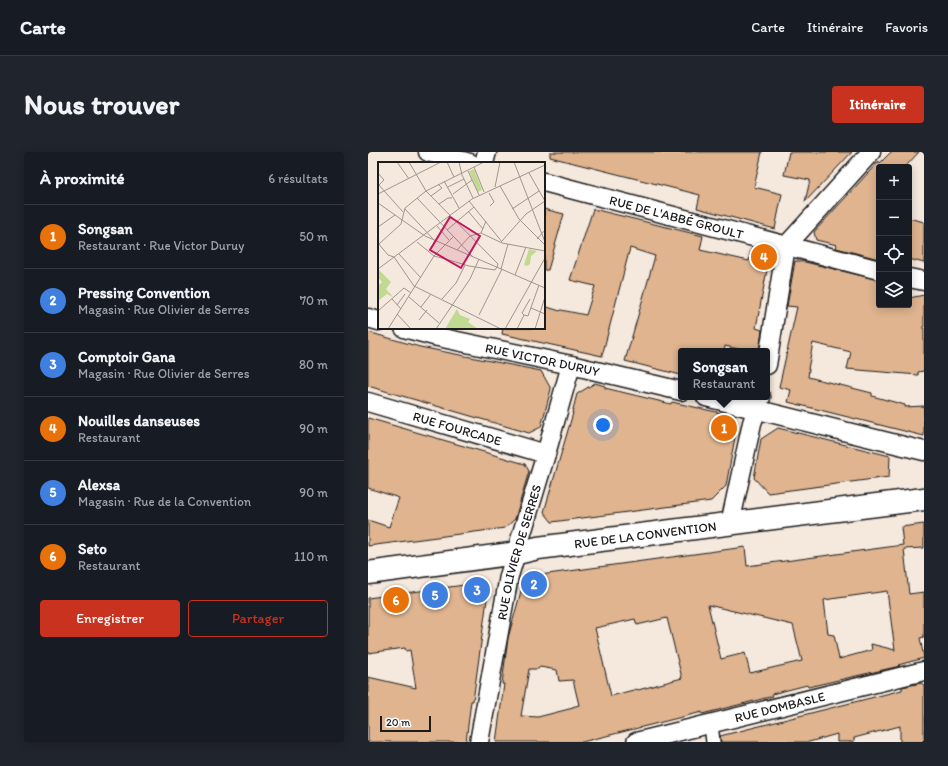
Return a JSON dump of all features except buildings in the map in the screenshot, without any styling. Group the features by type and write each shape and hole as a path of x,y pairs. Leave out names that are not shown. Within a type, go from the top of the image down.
{"main road":[{"name":"RUE DE LA CONVENTION","path":"368,573 517,553 538,548 924,500"}],"street":[{"path":"428,152 466,162"},
{"path":"484,162 487,152"},
{"path":"770,348 786,246 871,152"},
{"name":"RUE DE L'ABBÉ GROULT","path":"545,182 876,269"},
{"path":"912,279 924,282"},
{"path":"368,318 378,321"},
{"name":"RUE VICTOR DURUY","path":"411,329 439,333 678,390"},
{"name":"RUE OLIVIER DE SERRES","path":"479,742 509,576 571,365"},
{"path":"732,400 759,403 924,451"},
{"name":"RUE FOURCADE","path":"368,402 546,454"},
{"path":"730,524 759,403"},
{"name":"RUE DOMBASLE","path":"636,742 924,671"},
{"path":"711,724 713,742"}],"place":[{"name":"Nouilles danseuses","path":"764,257"},
{"name":"Songsan","path":"724,428"},
{"name":"Pressing Convention","path":"534,584"},
{"name":"Comptoir Gana","path":"477,590"},
{"name":"Alexsa","path":"435,595"},
{"name":"Seto","path":"396,600"}]}
